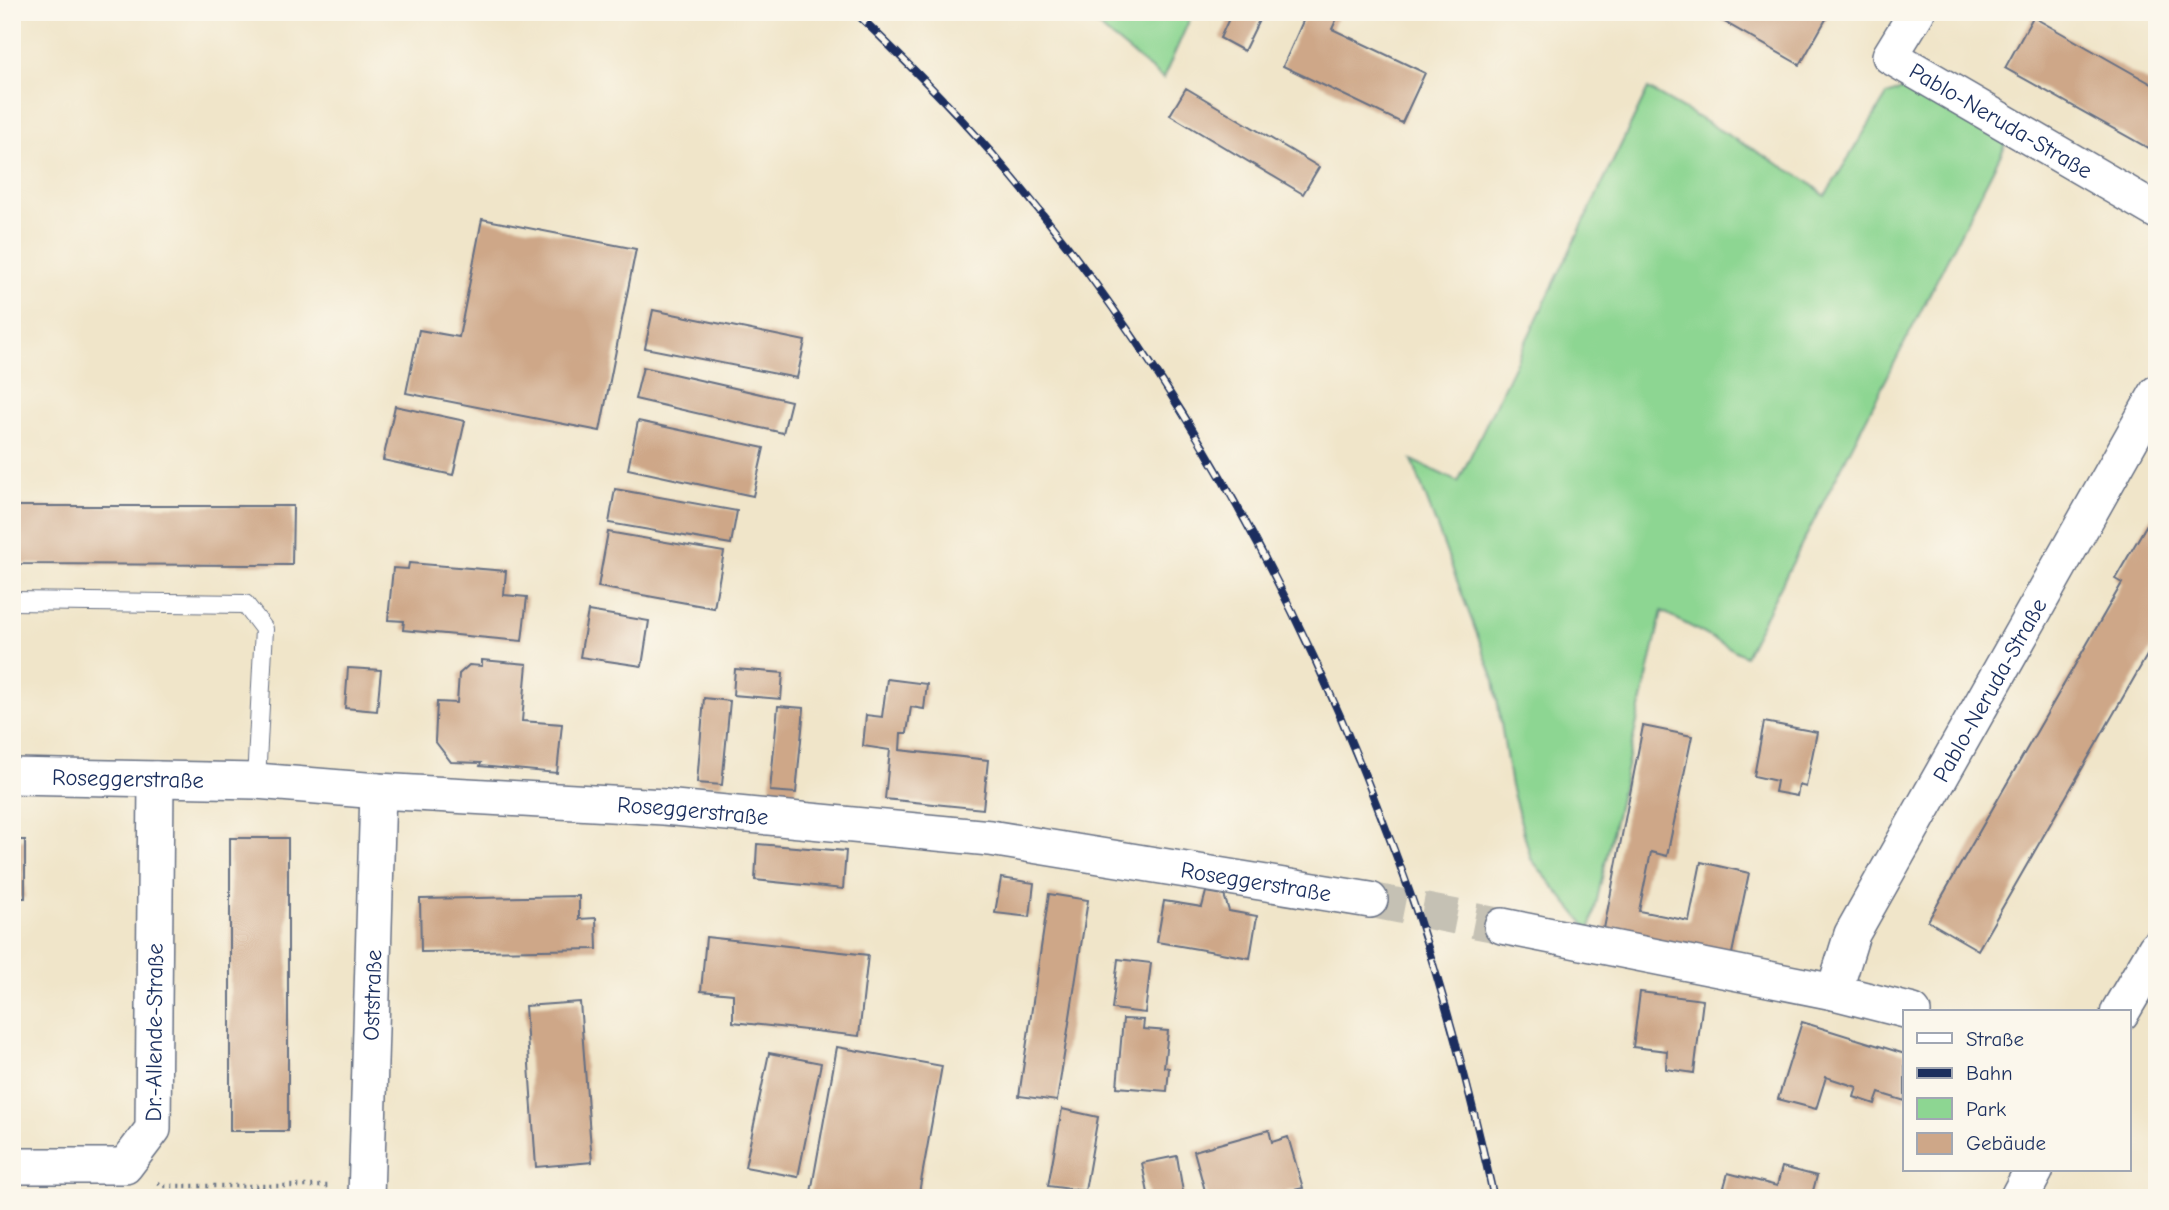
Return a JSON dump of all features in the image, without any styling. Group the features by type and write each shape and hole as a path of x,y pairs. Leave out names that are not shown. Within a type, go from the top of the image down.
{"main road":[{"path":"2121,1010 2157,949"},
{"path":"2019,1198 2033,1172"}],"street":[{"name":"Pablo-Neruda-Straße","path":"1917,12 1890,56 2157,211"},
{"name":"Pablo-Neruda-Straße","path":"1834,992 1853,934 2157,393"},
{"name":"Roseggerstraße","path":"12,776 256,781 378,791 664,807 990,838 1370,900"},
{"name":"Dr.-Allende-Straße","path":"125,1166 153,1129 156,779"},
{"name":"Oststraße","path":"366,1198 378,791"},
{"path":"1502,926 1834,992 1905,1010"},
{"path":"12,1166 125,1166"}],"lane":[{"path":"12,601 244,604 264,629 256,781"}],"path":[{"path":"125,1166 164,1186 298,1186"}],"green space":[{"path":"1081,12 1193,12 1163,79"},
{"path":"1915,85 2007,142 1745,656 1662,611 1590,931 1531,859 1511,786 1494,680 1412,460 1458,482 1648,89 1806,180 1825,196 1887,95"}],"building":[{"path":"1232,12 1263,12 1244,51 1220,38"},
{"path":"1307,12 1340,12 1332,29 1425,73 1402,123 1283,66"},
{"path":"1707,12 1825,12 1829,14 1800,65"},
{"path":"2033,17 2157,87 2157,153 2005,68"},
{"path":"1186,88 1319,167 1303,194 1170,115"},
{"path":"482,219 636,249 600,431 406,393 419,330 459,337"},
{"path":"653,310 805,341 797,378 645,348"},
{"path":"643,367 791,401 783,433 635,399"},
{"path":"395,406 465,421 453,475 383,460"},
{"path":"638,421 764,448 753,496 628,469"},
{"path":"615,489 737,511 731,544 609,523"},
{"path":"12,506 293,506 292,565 12,564"},
{"path":"2157,507 2157,638 1978,950 1928,921 2122,583 2115,579"},
{"path":"608,532 724,552 714,608 598,587"},
{"path":"409,563 506,571 504,595 527,597 522,641 403,630 404,621 388,620 393,568 408,569"},
{"path":"588,611 649,621 642,666 580,657"},
{"path":"482,660 527,664 522,721 562,724 557,773 480,766 481,763 451,762 435,741 437,702 457,703 459,674 469,665 482,666"},
{"path":"348,668 381,670 377,711 345,708"},
{"path":"735,669 783,673 781,699 733,695"},
{"path":"887,679 927,684 924,709 911,707 907,733 901,733 900,750 988,760 983,809 885,799 890,750 863,746 866,715 882,717"},
{"path":"704,698 730,701 722,785 697,783"},
{"path":"778,706 804,708 796,793 770,791"},
{"path":"1764,722 1817,732 1806,787 1799,785 1797,796 1775,792 1777,781 1754,776"},
{"path":"1643,726 1692,736 1667,856 1651,852 1639,911 1689,921 1701,862 1749,873 1730,963 1602,939"},
{"path":"230,838 288,838 288,1131 230,1131"},
{"path":"12,840 25,840 25,898 12,898"},
{"path":"757,844 846,851 843,889 755,880"},
{"path":"1001,878 1034,883 1030,917 995,913"},
{"path":"1206,892 1224,895 1229,911 1257,916 1250,958 1157,942 1164,901 1202,907"},
{"path":"1049,894 1088,900 1057,1101 1019,1096"},
{"path":"579,896 579,919 596,918 597,949 421,952 420,899"},
{"path":"706,937 868,955 859,1036 733,1022 733,994 701,991"},
{"path":"1118,959 1151,963 1145,1013 1112,1009"},
{"path":"1640,992 1703,1000 1694,1073 1666,1069 1667,1051 1633,1047"},
{"path":"580,1002 592,1162 536,1167 525,1006"},
{"path":"1123,1019 1144,1020 1143,1029 1168,1031 1164,1067 1169,1068 1167,1091 1117,1087"},
{"path":"1802,1022 1903,1053 1903,1100 1879,1093 1875,1104 1854,1097 1857,1087 1826,1077 1816,1109 1778,1099"},
{"path":"837,1047 942,1066 918,1198 810,1198"},
{"path":"769,1053 821,1063 798,1177 745,1167"},
{"path":"1062,1109 1098,1117 1085,1191 1048,1186"},
{"path":"1269,1130 1272,1142 1288,1137 1303,1188 1286,1192 1288,1198 1207,1198 1194,1151"},
{"path":"1177,1156 1184,1198 1149,1198 1142,1163"},
{"path":"1782,1167 1817,1176 1811,1198 1721,1198 1728,1173 1777,1186"}],"tunnel":[{"path":"1370,900 1502,926"}],"railway":[{"path":"855,12 971,130 1062,240 1115,311 1164,384 1254,537 1332,696 1403,874 1452,1031 1494,1198"}]}
